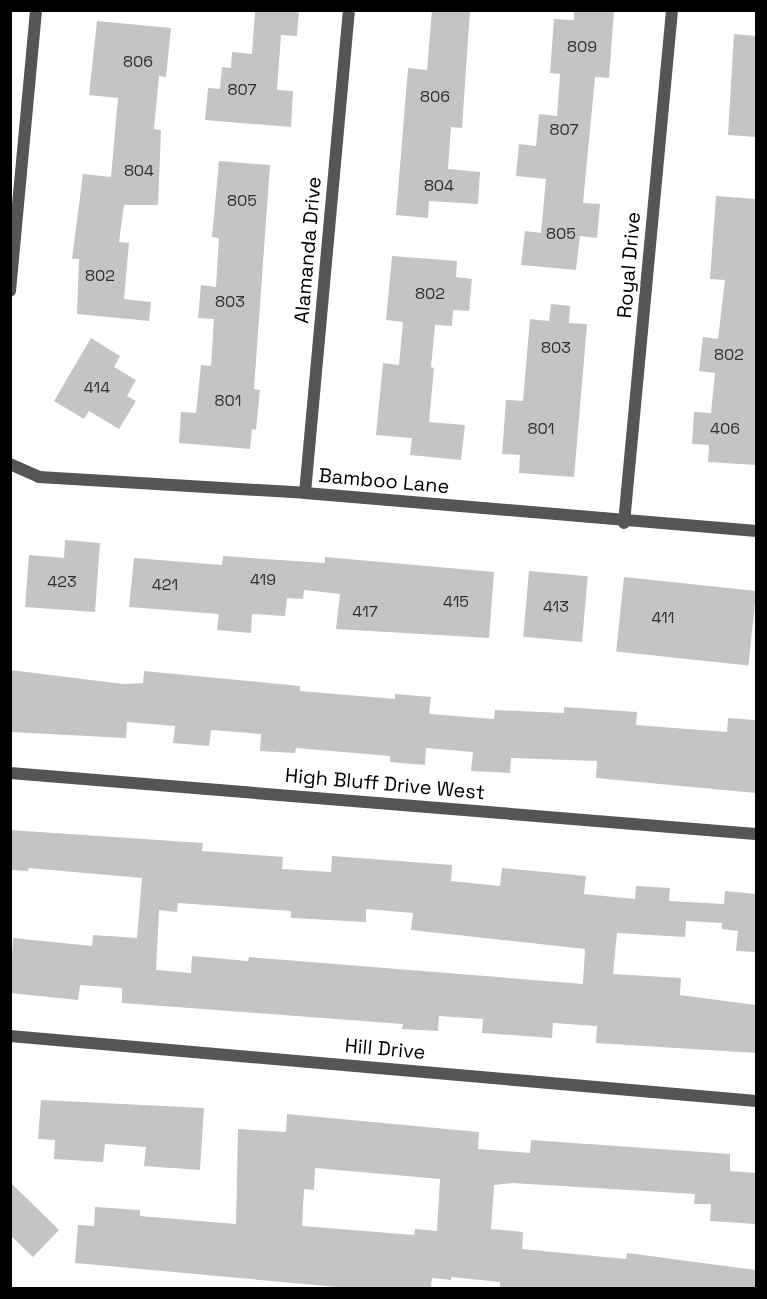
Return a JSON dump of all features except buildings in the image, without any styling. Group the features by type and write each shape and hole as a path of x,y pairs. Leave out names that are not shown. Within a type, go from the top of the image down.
{"street":[{"path":"10,291 36,10"},
{"name":"Alamanda Drive","path":"305,494 349,10"},
{"name":"Royal Drive","path":"624,523 672,10"},
{"name":"Bamboo Lane","path":"10,464 39,477 305,494 624,523 756,531"},
{"name":"High Bluff Drive West","path":"10,773 756,834"},
{"name":"Hill Drive","path":"10,1036 756,1101"}]}
